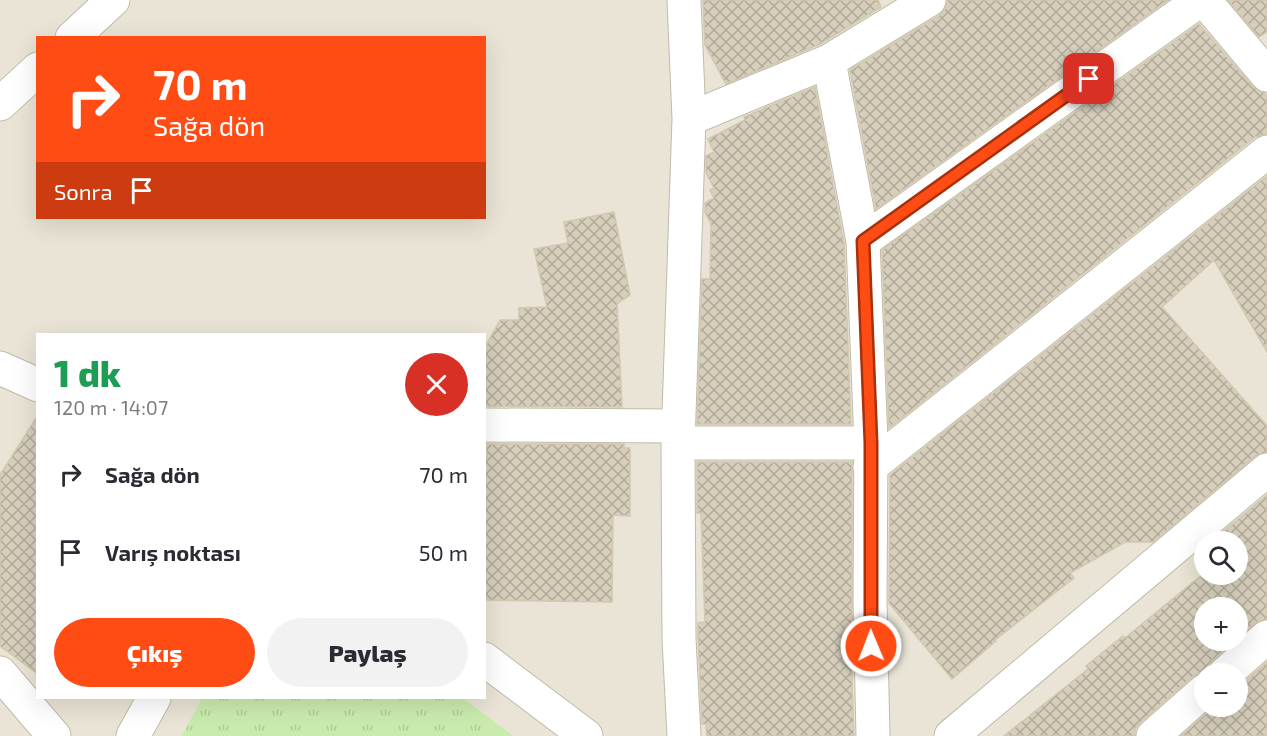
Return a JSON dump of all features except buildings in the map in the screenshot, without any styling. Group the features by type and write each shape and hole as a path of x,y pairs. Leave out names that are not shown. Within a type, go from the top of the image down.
{"street":[{"path":"74,36 113,0"},
{"path":"684,0 689,119 678,435 679,639 684,736"},
{"path":"689,119 829,61 901,8 930,0"},
{"path":"863,241 1202,0 1267,75"},
{"path":"829,61 863,241 870,455 873,736"},
{"path":"0,104 36,71"},
{"path":"486,425 678,435 870,455 1267,152"},
{"path":"0,368 36,384"},
{"path":"951,736 1267,470"},
{"path":"1237,663 1267,637"},
{"path":"486,661 586,736"},
{"path":"0,673 54,736"},
{"path":"133,736 153,699"},
{"path":"1153,736 1194,700"}],"shaded area":[{"path":"0,0 1267,0 1267,736 0,736"}],"green space":[{"path":"201,699 464,699 513,736 182,736"}],"route":[{"path":"871,646 871,443 863,241 1089,79"}]}
